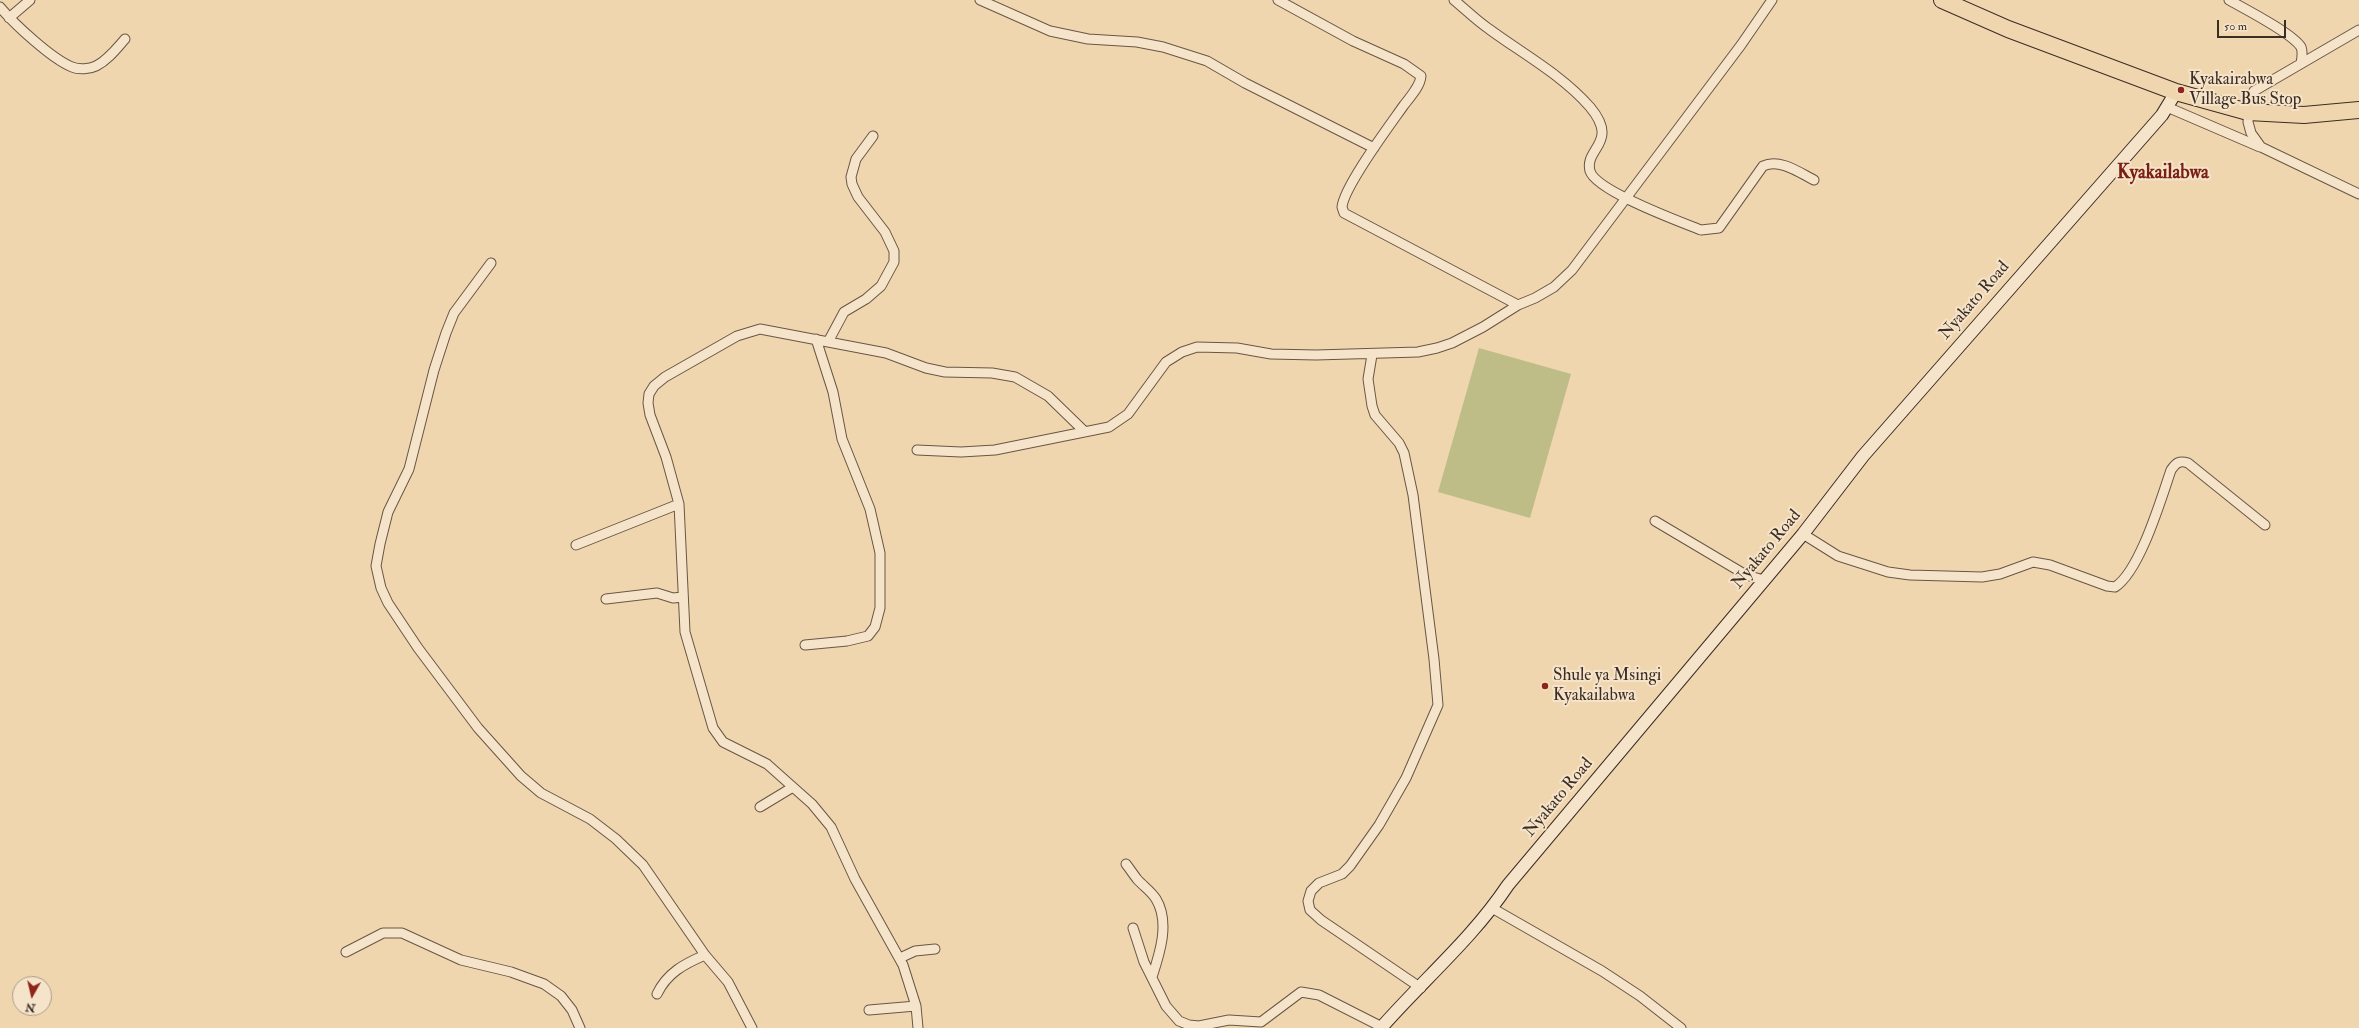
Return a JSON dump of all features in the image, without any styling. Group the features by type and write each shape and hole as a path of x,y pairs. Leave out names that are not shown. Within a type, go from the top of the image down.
{"highway":[{"path":"1942,0 2008,29 2176,92 2248,112 2304,115 2359,110"}],"street":[{"path":"9,18 30,0"},
{"path":"980,0 1050,31 1088,39 1156,46 1200,59 1374,148"},
{"path":"1278,0 1354,41 1404,64 1421,76 1416,89 1374,148 1342,202 1344,212 1518,305"},
{"path":"1454,0 1487,28 1556,77 1589,107 1602,128 1602,136 1591,160 1590,169 1592,176 1626,199 1701,230 1713,230 1720,228 1763,166 1769,163 1780,164 1814,180"},
{"path":"917,450 962,452 995,450 1109,427 1128,414 1166,362 1182,352 1197,347 1237,348 1271,354 1372,354 1418,352 1452,344 1518,305 1535,298 1554,287 1572,270 1772,0"},
{"path":"2229,0 2272,24 2297,43 2301,48 2301,63"},
{"path":"0,7 9,18 57,58 74,68 96,66 108,58 125,39"},
{"path":"2262,148 2251,133 2248,112 2250,98 2254,91 2359,30"},
{"name":"Nyakato Road","path":"1382,1027 1421,988 1492,908 1508,885 1803,534 1863,456 2162,115 2176,92"},
{"path":"2167,107 2262,148 2359,194"},
{"path":"829,340 844,312 866,299 881,286 894,262 894,251 885,232 858,197 852,184 851,177 856,159 872,136"},
{"path":"491,263 454,313 446,333 434,370 409,469 388,512 376,566 381,588 388,603 418,648 478,728 521,776 540,792 590,819 616,839 638,860 705,955 728,982 752,1028"},
{"path":"918,1028 916,1006 900,958 855,879 831,827 812,804 767,764 723,742 717,736 700,689 686,632 679,504 666,457 650,415 648,403 649,394 654,386 665,377 748,331 760,329 829,340 886,353 944,372 992,372 1015,378 1048,396 1084,431"},
{"path":"805,645 847,641 868,636 878,619 881,598 880,553 875,529 842,439 833,392 816,338"},
{"path":"1372,354 1368,379 1372,406 1375,415 1399,443 1404,453 1413,495 1434,658 1438,705 1406,778 1379,825 1350,866 1342,874 1319,883 1311,891 1308,901 1310,910 1321,920 1421,988"},
{"path":"1803,534 1838,556 1888,572 1910,575 1982,577 2000,574 2033,562 2050,565 2107,586 2115,587 2127,577 2149,532 2171,470 2176,463 2183,461 2188,463 2265,525"},
{"path":"576,545 679,504"},
{"path":"1655,521 1746,575 1764,580"},
{"path":"606,598 657,593 673,598 683,597"},
{"path":"760,807 793,787"},
{"path":"1126,864 1137,879 1155,898 1160,908 1163,920 1162,940 1152,977"},
{"path":"1492,908 1602,971 1640,996 1681,1028"},
{"path":"1133,928 1152,977 1166,1006 1179,1021 1189,1025 1210,1025 1239,1019 1261,1022 1301,992 1319,995 1382,1027"},
{"path":"346,952 383,933 402,933 460,960 511,972 544,984 562,996 572,1010 580,1028"},
{"path":"900,958 915,951 935,949"},
{"path":"657,994 669,975 686,963 705,955"},
{"path":"869,1010 916,1006"}],"shaded area":[{"path":"1479,348 1571,374 1530,518 1438,492"}],"place":[{"name":"Kyakairabwa Village Bus Stop","path":"2181,90"},
{"name":"Shule ya Msingi Kyakailabwa","path":"1545,686"}],"district":[{"name":"Kyakailabwa","path":"2163,174"}]}
